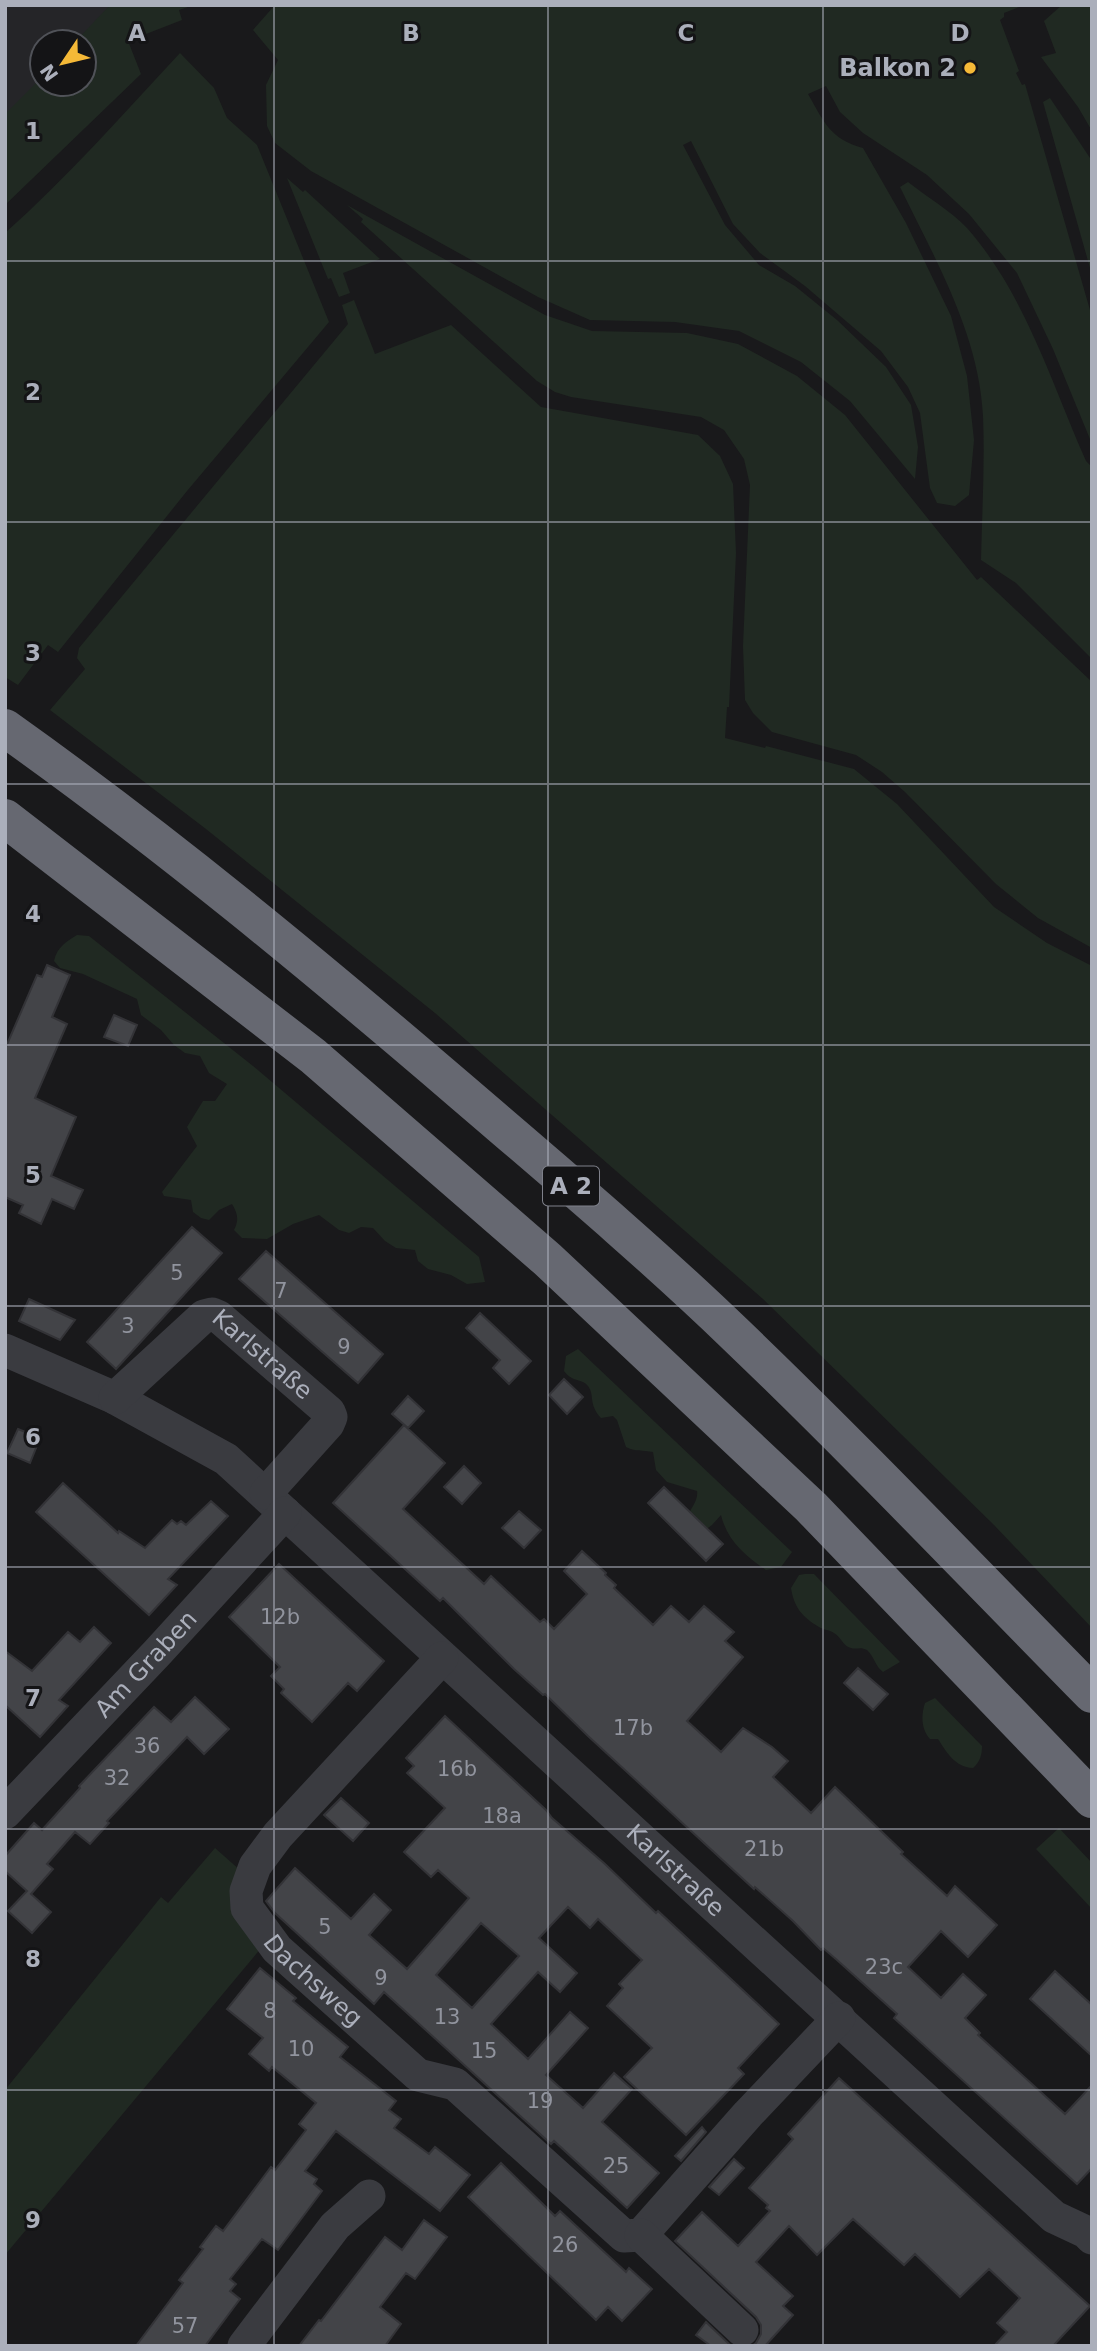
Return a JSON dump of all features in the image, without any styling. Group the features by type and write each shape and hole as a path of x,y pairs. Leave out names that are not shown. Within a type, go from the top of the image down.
{"highway":[{"name":"A 2","path":"5,727 85,784 330,979 603,1213 734,1332 1092,1694"},
{"path":"5,818 313,1056 547,1259 811,1507 1092,1798"}],"street":[{"name":"Karlstraße","path":"114,1398 204,1316 212,1314 219,1317 329,1412 331,1417 276,1503"},
{"name":"Karlstraße","path":"5,1350 114,1398 226,1459 1054,2217 1086,2232 1092,2238"},
{"name":"Am Graben","path":"5,1813 157,1653 276,1503"},
{"name":"Dachsweg","path":"442,1658 271,1845 248,1879 247,1909 277,1949 418,2075 455,2084 624,2236 641,2235 742,2330"},
{"path":"641,2235 748,2114 839,2018"},
{"path":"244,2346 335,2225 369,2196"}],"shaded area":[{"path":"5,5 146,5 98,34 98,28 28,28 28,98 33,98 5,139"},
{"path":"110,5 194,5 179,10 182,20 128,41 141,74 5,205 5,114 28,91 28,98 98,98 98,28 88,28"},
{"path":"275,5 1024,5 1004,13 1000,20 1019,71 1016,73 1022,85 1025,84 1092,317 1092,444 1053,349 1017,273 969,214 927,175 863,133 840,112 826,86 808,94 835,134 863,148 906,223 951,316 967,376 974,440 969,495 955,506 937,503 930,488 920,413 908,387 881,351 805,286 760,253 733,224 691,141 683,145 725,225 759,265 795,286 837,320 886,367 911,405 918,447 915,479 850,401 801,362 739,331 675,322 590,320 538,297 311,171 275,143 267,126 266,85 278,60 253,30"},
{"path":"1062,5 1092,5 1092,131 1041,57 1056,53 1044,21"},
{"path":"180,53 214,88 227,118 257,145 329,322 187,491 58,652 48,645 18,685 5,677 5,233 73,168"},
{"path":"1050,98 1092,161 1092,275 1043,102"},
{"path":"287,178 303,192 305,190 380,259 343,273 350,293 339,297 331,278 328,279"},
{"path":"908,182 967,228 1005,281 1035,340 1086,461 1092,467 1092,659 1016,583 981,560 984,452 980,386 964,326 953,298 900,187"},
{"path":"347,205 545,315 592,331 687,333 738,344 797,376 845,415 977,580 981,577 1092,682 1092,948 1038,918 996,884 882,772 856,755 772,732 753,713 745,700 743,646 750,485 744,459 724,430 701,417 571,397 555,392 537,381 361,222 363,219"},
{"path":"354,300 375,354 451,325 541,407 698,435 720,456 733,484 736,553 729,707 725,738 854,769 897,804 994,907 1047,943 1092,966 1092,1628 994,1525 763,1299 435,1013 206,829 50,710 85,669 77,658 79,648 348,324 342,305"},
{"path":"77,935 89,936 253,1066 479,1257 485,1282 467,1284 451,1275 428,1269 418,1261 415,1250 396,1248 373,1228 361,1227 349,1233 339,1230 319,1215 293,1224 267,1239 242,1238 234,1230 237,1217 232,1204 219,1210 209,1220 193,1212 191,1200 164,1196 162,1192 197,1146 187,1127 203,1101 215,1101 227,1084 209,1073 200,1056 185,1053 141,1015 137,999 83,974 60,968 54,961 57,952"},
{"path":"578,1349 792,1552 781,1567 766,1570 751,1559 732,1540 721,1515 704,1531 684,1522 695,1503 697,1491 667,1482 656,1470 653,1452 626,1447 617,1420 613,1416 601,1418 594,1408 588,1386 564,1371 566,1356"},
{"path":"814,1574 900,1662 883,1672 867,1650 848,1647 834,1633 819,1627 803,1615 794,1601 791,1588 799,1575"},
{"path":"935,1698 982,1746 980,1758 973,1768 956,1762 938,1739 930,1739 927,1735 922,1717 925,1703"},
{"path":"1059,1828 1092,1863 1092,1909 1036,1849"},
{"path":"215,1848 241,1871 262,1947 5,2255 5,2090 161,1897 168,1903"}],"building":[{"path":"47,965 70,975 52,1017 67,1024 35,1098 76,1117 51,1176 83,1190 74,1209 52,1199 41,1224 19,1213 23,1205 5,1197 5,1049 37,975 42,977"},
{"path":"114,1015 137,1025 128,1046 104,1037"},
{"path":"192,1227 222,1253 116,1369 87,1342"},
{"path":"266,1251 383,1354 358,1383 239,1279"},
{"path":"29,1299 75,1320 60,1340 19,1321"},
{"path":"480,1313 531,1361 509,1384 493,1368 500,1360 466,1328"},
{"path":"564,1379 583,1397 567,1414 549,1395"},
{"path":"408,1396 424,1411 408,1428 392,1414"},
{"path":"404,1425 445,1463 403,1509 484,1584 491,1576 540,1622 544,1619 554,1629 587,1594 564,1571 582,1551 606,1573 616,1585 614,1588 653,1625 671,1606 689,1622 704,1606 734,1632 725,1641 743,1657 687,1721 721,1752 743,1728 772,1747 788,1761 773,1777 811,1813 835,1787 947,1896 955,1886 997,1925 968,1957 941,1931 908,1967 941,1998 963,1974 986,1995 965,2018 980,2033 978,2035 1065,2114 1092,2085 1092,2168 1077,2184 894,2018 897,2014 823,1948 821,1950 793,1921 755,1887 754,1889 545,1694 514,1669 443,1598 440,1601 333,1503"},
{"path":"18,1429 40,1438 30,1463 7,1453"},
{"path":"464,1466 481,1483 462,1504 444,1487"},
{"path":"63,1483 118,1533 119,1531 145,1548 172,1520 186,1525 211,1501 228,1516 168,1579 177,1585 149,1615 36,1512"},
{"path":"664,1487 723,1544 706,1561 648,1503"},
{"path":"519,1511 541,1530 524,1548 502,1528"},
{"path":"279,1564 384,1661 357,1691 348,1683 312,1722 281,1693 284,1689 271,1676 280,1667 229,1617"},
{"path":"94,1627 111,1643 59,1700 68,1706 40,1737 5,1705 5,1651 32,1671 68,1632 80,1642"},
{"path":"858,1668 888,1694 873,1710 844,1683"},
{"path":"195,1697 229,1729 204,1754 187,1737 107,1821 109,1823 90,1844 75,1832 47,1864 53,1869 31,1894 51,1912 32,1933 8,1911 27,1891 5,1871 5,1856 34,1823 42,1830 79,1786 154,1707 171,1722"},
{"path":"445,1716 552,1818 656,1913 658,1911 779,2024 738,2068 744,2074 686,2135 624,2077 652,2048 607,2006 623,1988 619,1984 642,1960 598,1919 590,1928 568,1907 539,1938 577,1973 560,1992 538,1972 491,2024 528,2059 570,2012 588,2028 546,2075 583,2108 614,2073 632,2089 602,2122 659,2173 627,2208 554,2141 551,2144 384,1992 374,2004 275,1913 266,1901 295,1868 351,1919 374,1894 391,1910 369,1935 407,1969 469,1898 438,1870 431,1877 404,1852 445,1808 407,1773 414,1766 406,1758","holes":["481,1923 519,1956 472,2008 436,1975"]},
{"path":"341,1798 369,1823 353,1841 324,1815"},
{"path":"260,1968 296,1998 293,2001 348,2047 340,2057 396,2101 389,2110 401,2119 394,2128 429,2154 435,2147 470,2175 440,2211 336,2131 305,2171 317,2179 314,2184 322,2191 278,2250 262,2239 230,2279 236,2284 230,2291 240,2299 205,2346 136,2346 183,2283 179,2280 203,2249 200,2247 216,2226 223,2231 271,2167 275,2170 306,2130 299,2124 316,2103 272,2067 269,2071 249,2054 263,2038 227,2009"},
{"path":"1055,1971 1092,2005 1092,2056 1030,1999"},
{"path":"839,2078 1090,2306 1053,2346 994,2346 1007,2332 997,2323 1020,2298 989,2269 960,2297 915,2254 904,2265 853,2219 817,2255 789,2226 756,2262 793,2296 783,2306 793,2315 765,2346 752,2346 761,2334 761,2325 756,2317 675,2241 702,2212 738,2246 770,2211 766,2208 768,2205 749,2188 793,2139 788,2134"},
{"path":"702,2127 706,2132 681,2161 675,2156"},
{"path":"734,2159 744,2168 719,2195 709,2187"},
{"path":"501,2163 555,2216 560,2211 626,2272 629,2268 652,2289 622,2321 608,2307 596,2320 468,2197"},
{"path":"424,2220 447,2237 415,2279 406,2273 380,2307 401,2324 385,2346 299,2346 385,2237 402,2250"},
{"path":"706,2322 732,2346 711,2346 696,2335"}],"place":[{"name":"Balkon 2","path":"970,68"}]}
